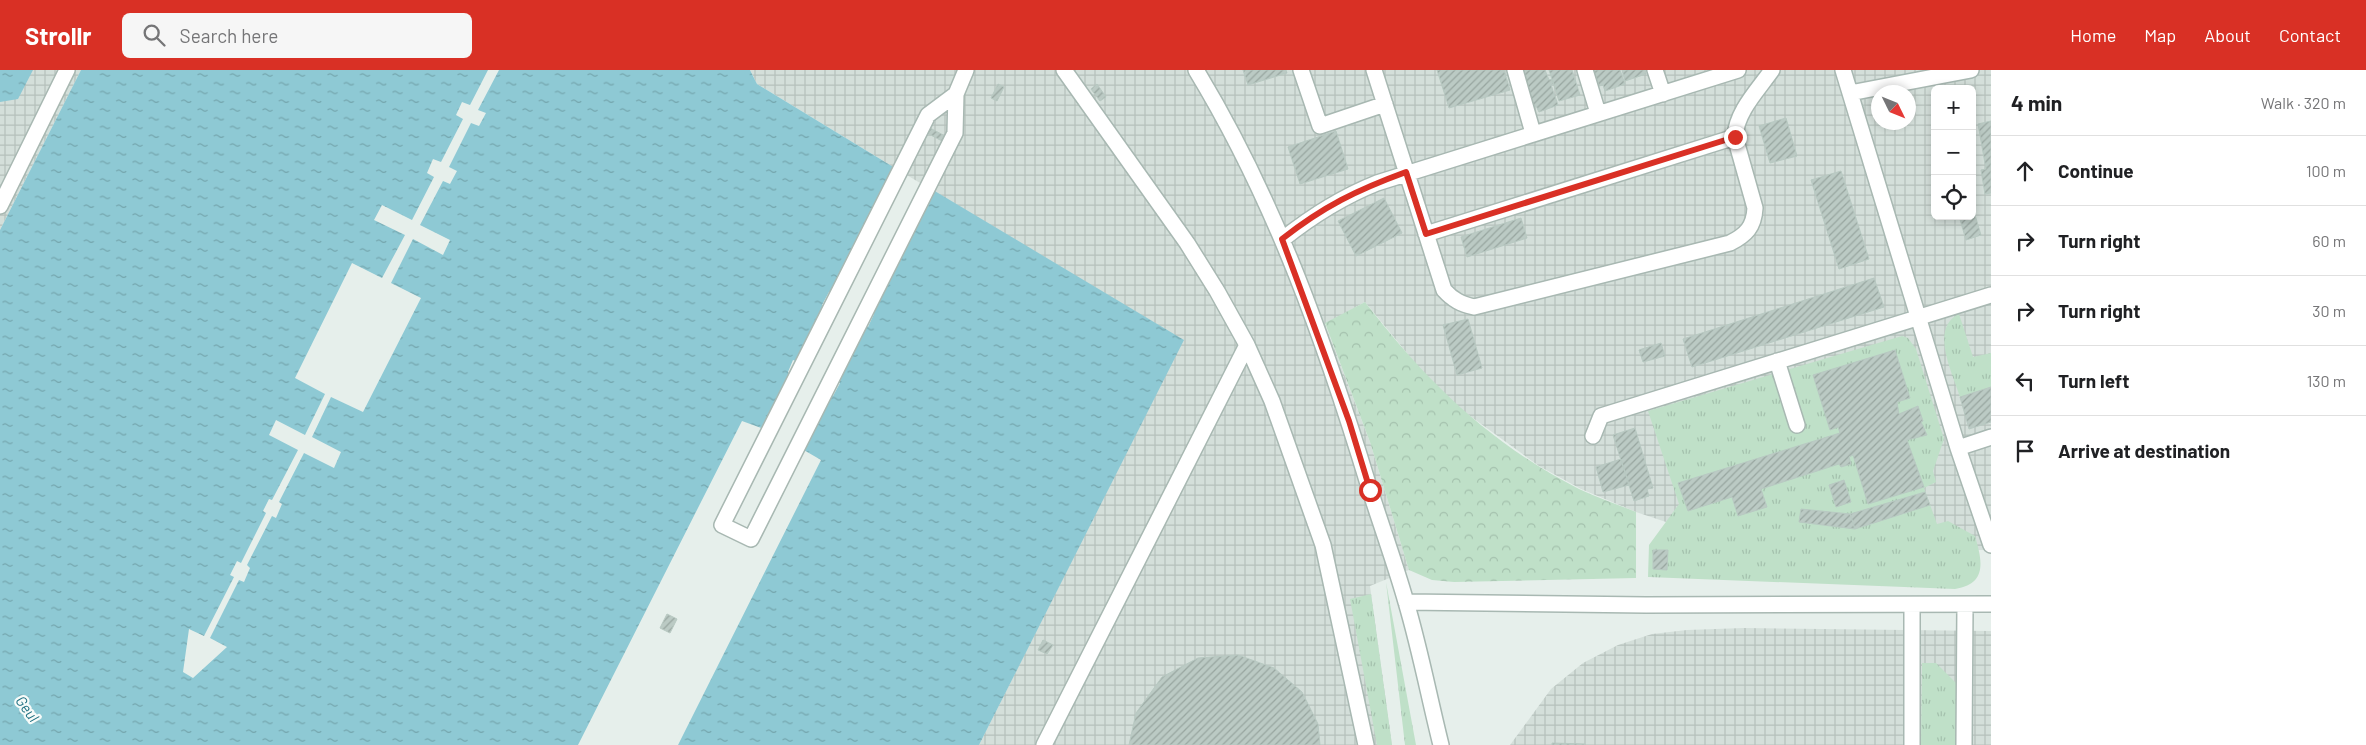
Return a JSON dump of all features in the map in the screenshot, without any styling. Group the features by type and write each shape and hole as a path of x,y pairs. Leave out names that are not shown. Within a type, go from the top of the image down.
{"street":[{"path":"0,206 67,70"},
{"path":"956,94 928,115 722,525 751,539 955,133 956,94 966,70"},
{"path":"1064,70 1187,243 1217,291 1247,345 1272,401 1323,545 1366,745"},
{"path":"1196,70 1226,119 1252,171 1282,239 1349,421 1406,602 1441,745"},
{"path":"1302,70 1320,126 1385,104"},
{"path":"1374,70 1444,290 1452,299 1461,304 1474,307 1730,243 1749,230 1754,220 1755,208 1735,137 1738,121 1746,106 1772,70"},
{"path":"1515,70 1533,133"},
{"path":"1585,70 1598,113"},
{"path":"1655,70 1663,94"},
{"path":"1282,239 1353,192 1406,172 1738,70"},
{"path":"1843,70 1958,448 1991,545"},
{"path":"1850,93 1971,70"},
{"path":"1426,234 1735,137"},
{"path":"1593,436 1601,416 1991,295"},
{"path":"1044,745 1247,345"},
{"path":"1777,361 1797,425"},
{"path":"1958,448 1991,438"},
{"path":"1406,602 1646,605 1991,604"},
{"path":"1912,605 1912,745"},
{"path":"1964,745 1966,605"}],"shaded area":[{"path":"0,70 81,70 0,230"},
{"path":"750,70 1991,70 1991,550 1947,550 1666,522 1636,512 1581,489 1539,466 1459,408 1420,369 1365,302 1325,324 1370,442 1409,570 1370,586 1392,745 979,745 1183,340 757,84"},
{"path":"1744,628 1991,631 1991,745 1510,745 1551,689 1583,663 1618,645 1652,634 1687,630"}],"green space":[{"path":"1365,302 1388,331 1436,384 1488,430 1546,471 1579,489 1636,512 1636,578 1454,582 1432,580 1409,570 1370,442 1325,323"},
{"path":"1959,314 1973,357 1991,353 1991,387 1960,397 1949,364 1944,340 1950,321"},
{"path":"1902,336 1908,338 1916,349 1944,439 1933,471 1936,482 1924,488 1937,524 1948,521 1975,536 1980,570 1973,582 1955,589 1648,577 1649,545 1679,504 1648,411"},
{"path":"1386,582 1416,745 1405,745"},
{"path":"1371,594 1392,745 1377,745 1350,599"},
{"path":"1922,663 1936,663 1957,684 1955,745 1921,745"}],"water":[{"path":"0,70 33,70 18,99 0,102"},
{"name":"Geul","path":"81,70 750,70 757,84 895,168 832,293 829,292 822,305 826,307 798,362 793,360 788,372 791,375 764,429 742,421 578,745 0,745 0,230"},
{"path":"933,190 1184,340 979,745 678,745 821,460 802,449 829,395 833,396 840,383 836,380 863,326 868,327 874,314 871,312"}],"pier":[{"path":"488,70 499,70 478,110 486,113 479,126 471,123 449,167 457,171 450,184 443,181 420,225 450,240 443,255 413,239 391,283 421,298 363,412 331,397 312,437 341,452 334,468 304,453 279,502 282,504 276,518 272,516 247,565 250,568 244,582 239,580 210,638 227,647 193,678 183,672 189,629 204,636 234,577 230,575 237,561 241,563 266,513 263,511 269,499 272,500 298,450 269,435 276,420 305,435 325,394 295,378 352,263 382,278 405,235 374,220 382,205 412,220 434,177 427,173 433,159 441,162 463,119 456,115 462,102 470,105"}],"building":[{"path":"1243,70 1286,70 1287,73 1248,85"},
{"path":"1437,70 1504,70 1510,90 1449,108"},
{"path":"1520,70 1545,70 1549,80 1552,79 1554,84 1551,85 1558,105 1539,112 1536,106 1532,107"},
{"path":"1549,70 1572,70 1580,95 1559,101"},
{"path":"1594,70 1620,70 1625,84 1605,91 1603,85 1599,86"},
{"path":"1622,70 1645,70 1646,74 1625,81"},
{"path":"998,84 1004,87 997,101 991,98"},
{"path":"1097,84 1106,97 1100,101 1091,89"},
{"path":"1786,118 1797,156 1770,163 1759,126"},
{"path":"1991,121 1991,193 1985,194 1981,170 1986,169 1978,124"},
{"path":"930,128 945,136 942,141 927,133"},
{"path":"1336,131 1348,169 1300,184 1288,147"},
{"path":"1841,171 1869,259 1839,269 1811,180"},
{"path":"1384,198 1402,233 1356,256 1338,221"},
{"path":"1521,218 1527,238 1467,257 1461,237"},
{"path":"1976,218 1981,235 1966,240 1960,220 1976,220"},
{"path":"1874,278 1884,307 1692,367 1683,339"},
{"path":"1468,319 1482,368 1457,375 1443,325"},
{"path":"1661,343 1665,356 1643,362 1639,350"},
{"path":"1895,350 1910,398 1897,402 1899,414 1918,406 1923,421 1921,422 1927,435 1907,440 1924,487 1868,504 1853,455 1849,457 1851,464 1841,467 1839,464 1761,489 1767,507 1738,516 1732,497 1688,511 1678,483 1840,433 1838,427 1830,430 1813,375"},
{"path":"1991,387 1991,422 1969,429 1960,397"},
{"path":"1635,428 1653,488 1647,489 1649,496 1634,501 1613,435"},
{"path":"1621,459 1629,485 1603,492 1596,467"},
{"path":"1844,480 1851,502 1836,507 1829,485"},
{"path":"1925,492 1930,505 1855,529 1850,514"},
{"path":"1801,509 1850,514 1855,529 1799,522"},
{"path":"1653,550 1668,550 1667,570 1653,569"},
{"path":"667,614 677,619 670,633 660,628"},
{"path":"1043,640 1053,645 1047,654 1038,650"},
{"path":"1238,655 1274,668 1302,692 1318,724 1320,745 1129,745 1136,713 1162,677 1198,658"},
{"path":"1552,743 1585,744 1585,745 1552,745"}],"route":[{"path":"1370,490 1349,421 1282,239 1353,192 1406,172 1426,234 1735,137"}]}
